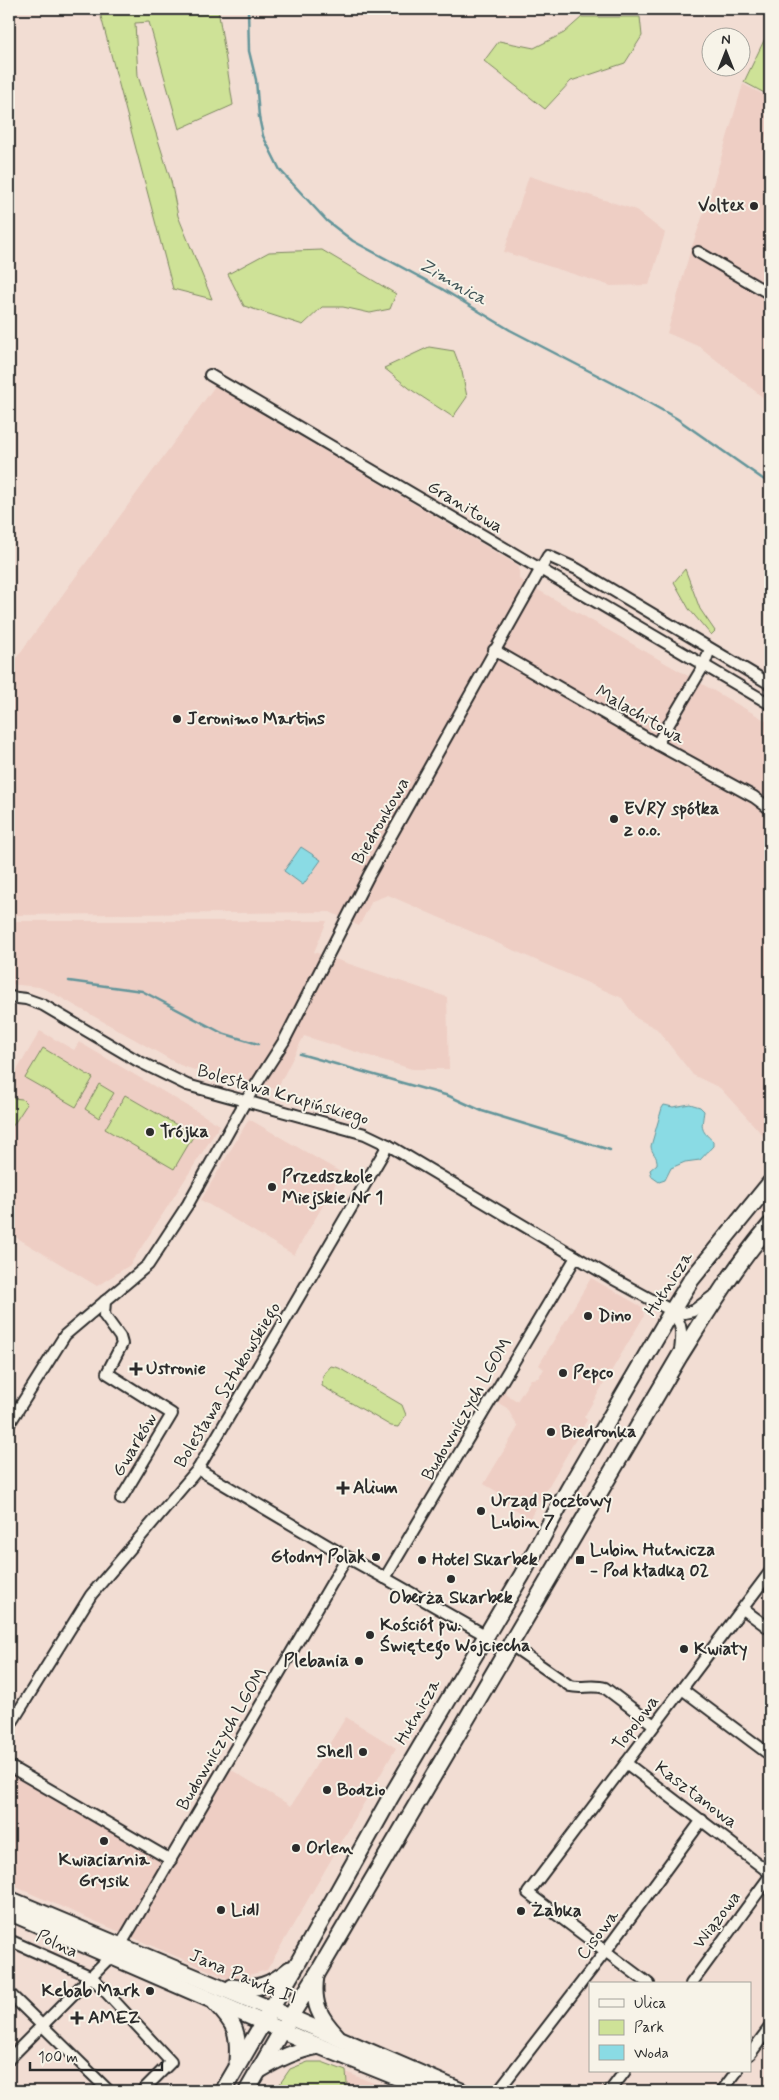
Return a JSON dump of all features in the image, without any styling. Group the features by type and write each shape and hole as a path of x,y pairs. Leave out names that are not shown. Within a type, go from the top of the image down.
{"main road":[{"name":"Hutnicza","path":"222,2091 299,1961 485,1634 522,1575 573,1481 672,1311 691,1280 770,1182"},
{"path":"248,2091 286,2023 317,1974 679,1357 742,1259 770,1225"},
{"name":"Jana Pawła II","path":"9,1899 210,1999 267,2015"},
{"name":"Jana Pawła II","path":"9,1912 206,1982 267,2015 286,2023 340,2038 461,2091"},
{"path":"206,1982 253,1989 280,1978 299,1961"},
{"path":"317,1974 314,1989 318,2009 324,2021 340,2038"},
{"path":"210,1999 232,2021 237,2034 237,2065"},
{"name":"Jana Pawła II","path":"286,2023 319,2046 431,2091"},
{"path":"259,2070 296,2050 319,2046"}],"street":[{"path":"698,252 770,294"},
{"name":"Granitowa","path":"210,375 770,704"},
{"name":"Biedronkowa","path":"245,1102 284,1042 368,875 548,556 577,569 710,649"},
{"path":"657,744 704,665 710,649 770,684"},
{"name":"Malachitowa","path":"494,650 657,744 754,797 770,809"},
{"name":"Bolesława Krupińskiego","path":"9,998 26,999 43,1005 138,1061 187,1085 365,1134 388,1145 576,1257 672,1311"},
{"path":"9,1424 64,1335 148,1265 188,1204 245,1102"},
{"name":"Bolesława Sztukowskiego","path":"9,1727 91,1594 198,1469 388,1145"},
{"name":"Budowniczych LGOM","path":"385,1578 576,1257"},
{"path":"672,1311 684,1313 693,1311 720,1291"},
{"name":"Gwarków","path":"105,1301 104,1315 120,1336 122,1344 107,1373 172,1414 121,1499"},
{"path":"672,1311 681,1326 679,1357"},
{"path":"198,1469 485,1634"},
{"name":"Budowniczych LGOM","path":"9,2059 116,1951 171,1860 347,1556"},
{"name":"Topolowa","path":"605,1952 528,1894 770,1572"},
{"path":"743,1609 770,1630"},
{"path":"511,1644 570,1686 576,1688 599,1686 605,1688 654,1726"},
{"path":"682,1689 770,1755"},
{"name":"Kasztanowa","path":"626,1762 770,1872"},
{"path":"9,1766 171,1860"},
{"name":"Cisowa","path":"498,2091 605,1952 702,1820"},
{"name":"Wiązowa","path":"692,1982 770,1876"},
{"name":"Polna","path":"9,1940 92,1977"},
{"path":"605,1952 646,1982"},
{"path":"92,1977 171,2062 142,2091"},
{"path":"9,1993 109,2091"},
{"path":"752,2051 770,2027"},
{"path":"610,2091 624,2072"},
{"path":"722,2091 736,2072"}],"shaded area":[{"path":"743,84 770,98 770,403 700,347 667,333 690,252 710,195"},
{"path":"529,176 636,210 665,233 649,285 611,286 504,252"},
{"path":"215,386 519,566 519,579 770,723 770,1143 720,1088 693,1075 657,1029 636,1018 622,998 388,895 372,901 359,926 330,912 9,915 9,668"},
{"path":"9,921 327,921 314,952 447,997 449,1069 412,1069 304,1036 277,1089 212,1076 180,1065 51,992 39,987 9,984"},
{"path":"40,1031 74,1050 79,1042 220,1125 130,1265 97,1286 9,1233 9,1084"},
{"name":"Przedszkole Miejskie Nr 1","path":"249,1119 342,1173 294,1255 201,1200"},
{"path":"591,1278 642,1307 644,1316 584,1417 587,1420 530,1518 503,1502 506,1497 484,1484 518,1427 507,1408 495,1401 504,1388 506,1394 517,1401 531,1379 538,1378 544,1369 539,1365"},
{"path":"346,1717 396,1748 267,1970 231,1980 9,1884 9,1777 11,1772 173,1866 230,1769 291,1806"},
{"path":"322,2062 378,2085 382,2091 276,2091"}],"green space":[{"path":"99,9 218,9 233,105 179,129 149,22 135,23 138,76 171,181 178,216 212,299 173,289"},
{"path":"582,17 640,17 642,36 625,63 571,81 545,109 484,61 499,41 534,48 564,33"},
{"path":"770,28 770,96 744,82 746,78 752,78 752,65"},
{"path":"322,250 396,294 390,309 370,313 343,307 322,307 303,325 244,306 228,274 269,252"},
{"path":"429,347 454,351 462,372 467,397 453,417 413,391 384,368"},
{"path":"685,569 700,609 715,631 711,635 689,609 674,582"},
{"path":"43,1048 93,1078 76,1107 25,1078"},
{"path":"99,1084 114,1093 99,1118 85,1109"},
{"name":"Trójka","path":"125,1095 194,1135 174,1169 105,1129"},
{"path":"13,1098 22,1099 27,1104 12,1127 9,1127 9,1105"},
{"path":"331,1366 339,1368 402,1405 406,1415 398,1427 391,1426 322,1386 323,1375"},
{"path":"308,2062 322,2062 346,2071 347,2083 343,2091 275,2091 290,2069"}],"water":[{"path":"301,847 321,860 303,885 284,871"},
{"path":"690,1104 700,1107 704,1111 702,1128 705,1134 713,1141 713,1146 700,1160 685,1162 671,1168 665,1180 659,1182 652,1177 650,1170 657,1164 651,1146 662,1108 664,1105 673,1107"}],"waterway":[{"name":"Zimnica","path":"248,9 249,51 256,80 259,117 263,136 280,170 327,221 353,241 442,289 510,330 676,418 770,484"},
{"path":"69,981 142,991 222,1033 258,1044"},
{"path":"300,1054 449,1096 482,1111 610,1150"}],"place":[{"name":"Voltex","path":"754,206"},
{"name":"Jeronimo Martins","path":"177,719"},
{"name":"EVRY spółka z o.o.","path":"614,819"},
{"name":"Trójka","path":"150,1132"},
{"name":"Przedszkole Miejskie Nr 1","path":"272,1187"},
{"name":"Dino","path":"588,1316"},
{"name":"Ustronie","path":"136,1369"},
{"name":"Pepco","path":"563,1373"},
{"name":"Biedronka","path":"551,1432"},
{"name":"Alium","path":"343,1488"},
{"name":"Urząd Pocztowy Lubin 7","path":"481,1511"},
{"name":"Głodny Polak","path":"376,1557"},
{"name":"Hotel Skarbek","path":"422,1560"},
{"name":"Lubin Hutnicza - Pod kładką 02","path":"580,1560"},
{"name":"Oberża Skarbek","path":"451,1579"},
{"name":"Kościół pw. Świętego Wojciecha","path":"370,1635"},
{"name":"Kwiaty","path":"684,1649"},
{"name":"Plebania","path":"359,1661"},
{"name":"Shell","path":"363,1752"},
{"name":"Bodzio","path":"327,1790"},
{"name":"Kwiaciarnia Grysik","path":"104,1841"},
{"name":"Orlen","path":"296,1848"},
{"name":"Lidl","path":"221,1910"},
{"name":"Żabka","path":"521,1911"},
{"name":"Kebab Mark","path":"150,1991"},
{"name":"AMEZ","path":"77,2018"}]}
